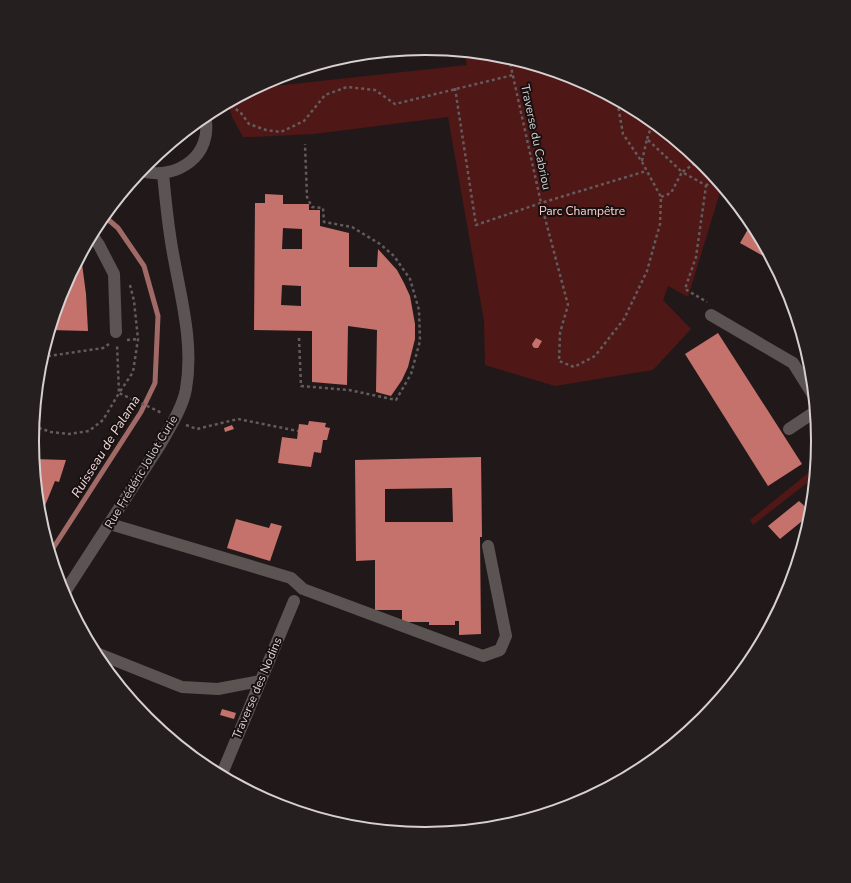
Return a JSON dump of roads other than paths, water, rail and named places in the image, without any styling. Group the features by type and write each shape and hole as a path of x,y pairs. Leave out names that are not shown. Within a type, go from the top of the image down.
{"street":[{"path":"148,173 163,174 177,171 189,163 198,153 204,140 206,124"},
{"name":"Rue Frédéric Joliot Curie","path":"68,588 160,445 175,419 186,390 189,352 187,330 170,234 163,174"},
{"path":"96,240 114,274 116,332"},
{"path":"711,315 793,363 808,388"},
{"path":"789,429 811,414"},
{"path":"110,524 291,578 303,588 484,656 500,650 506,636 488,546"},
{"name":"Traverse des Nodins","path":"223,771 294,601"},
{"path":"104,656 182,686 218,689 260,681"}],"waterway":[{"name":"Ruisseau de Palama","path":"54,547 141,412 155,383 158,316 144,266 118,228 109,220"}],"park label":[{"name":"Parc Champêtre","path":"582,211"}]}
